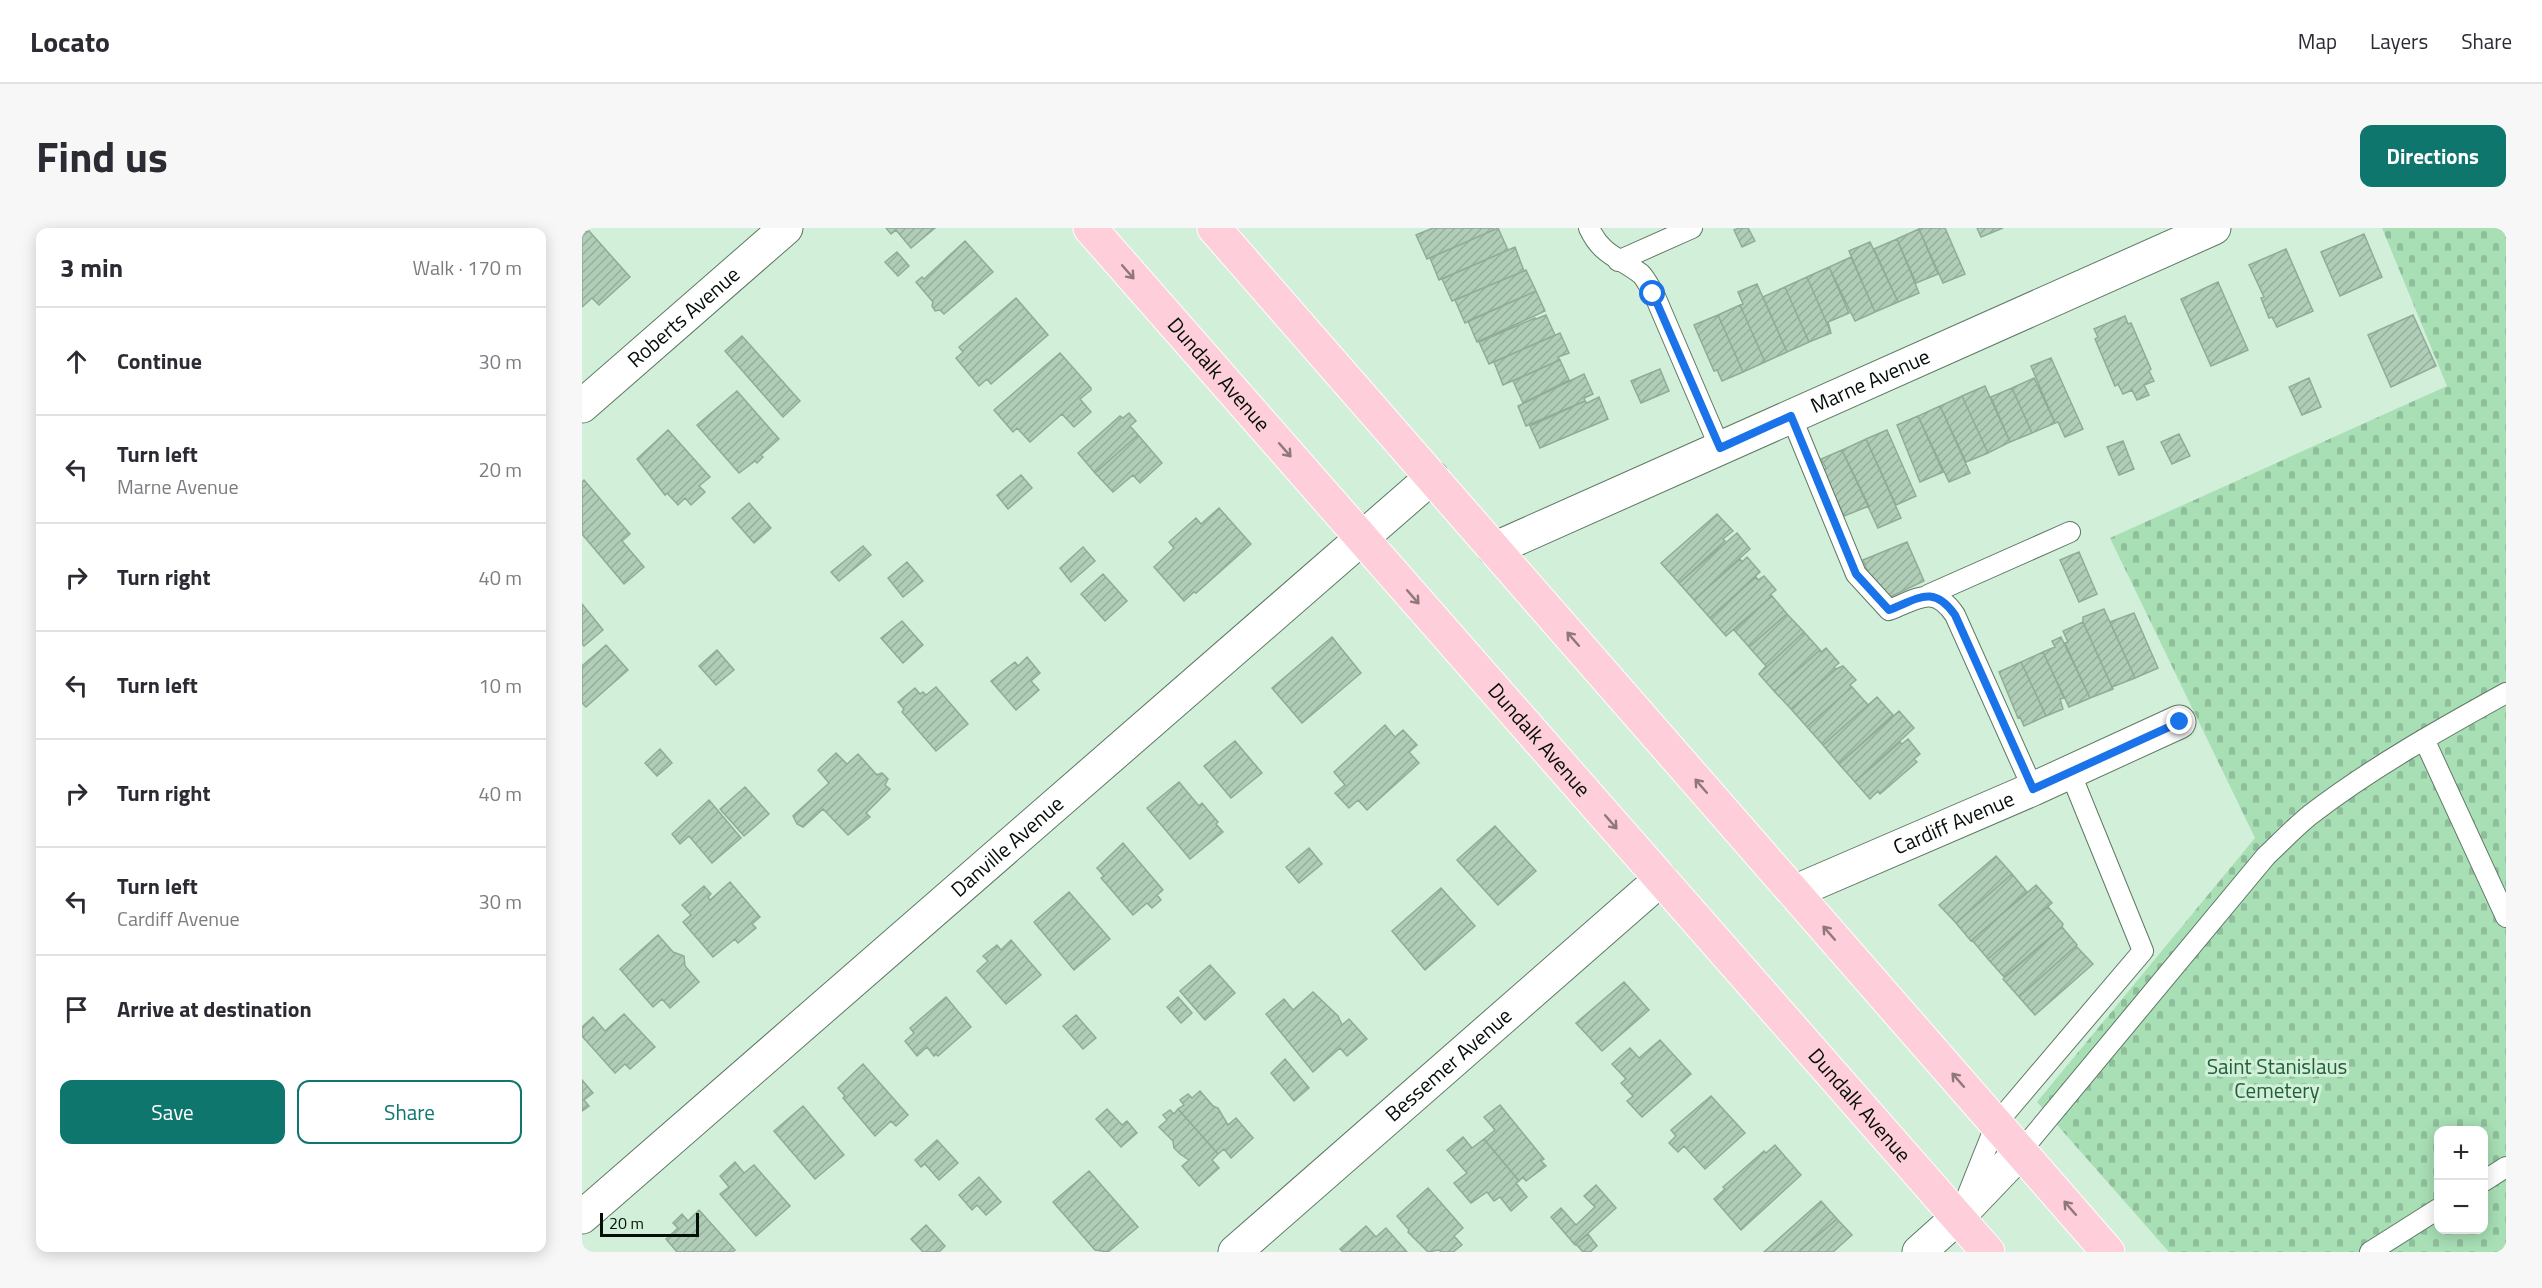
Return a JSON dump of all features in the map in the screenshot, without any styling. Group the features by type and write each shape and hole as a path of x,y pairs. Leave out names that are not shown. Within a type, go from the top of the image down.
{"main road":[{"name":"Dundalk Avenue","path":"1090,228 1988,1252"},
{"path":"1214,228 2108,1252"}],"street":[{"name":"Roberts Avenue","path":"582,406 786,228"},
{"name":"Marne Avenue","path":"1494,549 2214,228"},
{"name":"Danville Avenue","path":"582,1217 1432,477"},
{"name":"Cardiff Avenue","path":"1794,892 2033,789 2180,722"},
{"name":"Bessemer Avenue","path":"1235,1252 1661,879"},
{"path":"1919,1252 1958,1217 2021,1151"}],"lane":[{"path":"1589,228 1596,244 1617,261 1642,275 1653,294 1720,448"},
{"path":"1617,261 1692,228"},
{"path":"1791,416 1856,574 1889,610 2070,532"},
{"path":"1928,595 1945,600 1955,615 2033,789"},
{"path":"2021,1151 2266,856 2309,816 2424,739 2506,693"},
{"path":"2424,739 2506,917"},
{"path":"1958,1217 1996,1124 2143,951 2070,772"},
{"path":"2486,1180 2506,1167"},
{"path":"2370,1252 2434,1212"}],"green space":[{"name":"Saint Stanislaus Cemetery","path":"2382,228 2506,228 2506,1252 2169,1252 2037,1102 2255,838 2110,538 2447,386"}],"building":[{"path":"582,228 589,231 630,277 599,305 592,298 582,307"},
{"path":"886,228 935,228 911,248 896,230 891,234"},
{"path":"1433,228 1493,228 1494,230 1427,259 1416,235"},
{"path":"1498,228 1508,250 1439,280 1430,258"},
{"path":"1748,228 1755,241 1742,247 1734,230"},
{"path":"1920,228 1945,228 1965,274 1943,283"},
{"path":"1977,228 2003,228 1981,237"},
{"path":"1919,229 1938,274 1916,283 1897,239"},
{"path":"2364,234 2382,277 2340,296 2321,252"},
{"path":"1897,239 1919,293 1898,302 1874,249"},
{"path":"965,241 993,272 944,314 940,310 935,311 932,306 933,302 916,282 922,277 924,279"},
{"path":"1870,242 1898,302 1875,312 1849,251"},
{"path":"1515,247 1524,271 1452,301 1442,279"},
{"path":"2286,249 2313,311 2277,327 2272,317 2269,318 2261,298 2264,297 2249,265"},
{"path":"897,252 909,266 898,276 885,262"},
{"path":"1851,257 1875,312 1855,321 1829,267"},
{"path":"1829,267 1849,313 1828,322 1831,333 1807,277"},
{"path":"1526,270 1536,291 1465,323 1455,300"},
{"path":"1807,277 1831,333 1809,342 1785,287"},
{"path":"2218,282 2248,350 2211,366 2181,299"},
{"path":"1757,284 1787,352 1765,362 1740,305 1743,304 1738,292"},
{"path":"1785,287 1809,342 1787,352 1763,297"},
{"path":"1536,291 1545,311 1477,342 1468,321"},
{"path":"1016,298 1048,335 991,384 987,379 979,386 956,358 963,352 959,347"},
{"path":"1740,305 1765,362 1743,372 1718,315"},
{"path":"1546,315 1555,335 1489,364 1479,342"},
{"path":"1718,315 1743,372 1722,381 1717,370 1714,371 1694,325"},
{"path":"2413,315 2436,366 2391,387 2368,335"},
{"path":"2125,316 2128,324 2131,323 2154,381 2144,385 2149,395 2137,400 2132,390 2123,394 2118,384 2115,386 2095,339 2098,337 2094,329"},
{"path":"1560,333 1569,353 1558,357 1560,360 1503,385 1494,362"},
{"path":"742,336 800,401 783,417 725,351"},
{"path":"1060,353 1091,388 1080,399 1091,412 1074,427 1062,414 1030,442 1017,428 1013,432 994,410"},
{"path":"2051,358 2083,429 2065,437 2058,422 2055,423 2031,366"},
{"path":"1560,360 1569,380 1523,403 1513,381"},
{"path":"1660,369 1669,391 1641,403 1631,381"},
{"path":"1584,374 1593,394 1584,398 1585,401 1526,426 1518,406"},
{"path":"2034,378 2055,423 2032,433 2012,388"},
{"path":"2309,378 2321,407 2302,415 2289,387"},
{"path":"1985,386 2010,442 1988,453 1962,396"},
{"path":"2012,388 2032,433 2010,442 1991,397"},
{"path":"737,391 779,439 761,455 763,457 757,463 755,461 739,473 697,425"},
{"path":"1962,396 1988,453 1966,462 1940,406"},
{"path":"1599,397 1608,419 1540,448 1530,426"},
{"path":"1940,406 1970,473 1949,482 1918,416"},
{"path":"1129,413 1136,421 1130,426 1138,435 1095,473 1078,453 1120,416 1123,418"},
{"path":"1918,416 1943,472 1920,482 1897,425"},
{"path":"668,430 710,477 699,486 705,492 691,505 685,498 678,505 667,493 665,495 637,459"},
{"path":"1887,430 1916,496 1896,505 1866,439"},
{"path":"2179,434 2190,456 2172,464 2161,442"},
{"path":"1138,435 1162,463 1140,483 1133,475 1113,492 1095,473"},
{"path":"1866,439 1901,518 1878,528 1842,450"},
{"path":"2123,441 2134,469 2119,475 2107,447"},
{"path":"1842,450 1869,506 1844,516 1823,470 1826,468 1821,459"},
{"path":"1021,475 1032,488 1008,509 997,495"},
{"path":"584,480 630,534 622,541 644,567 624,584 582,534 582,482"},
{"path":"749,503 771,528 754,543 732,518"},
{"path":"1219,508 1251,544 1184,601 1154,567 1174,548 1169,542 1196,518 1201,524"},
{"path":"1717,514 1733,531 1679,583 1661,563"},
{"path":"1737,533 1750,549 1694,600 1679,583"},
{"path":"1907,542 1924,581 1890,597 1871,580 1863,560"},
{"path":"863,546 871,555 839,581 831,572"},
{"path":"1083,547 1095,561 1071,582 1060,568"},
{"path":"2079,552 2097,594 2079,602 2060,560"},
{"path":"1747,557 1760,572 1710,618 1694,600 1740,559 1742,562"},
{"path":"907,562 923,581 903,597 888,578"},
{"path":"1103,574 1127,601 1105,621 1081,594"},
{"path":"1764,576 1776,590 1726,636 1710,618 1756,577 1758,580"},
{"path":"1772,596 1787,614 1749,647 1734,630"},
{"path":"582,604 603,630 584,646 582,644"},
{"path":"2104,609 2135,678 2112,687 2083,622 2083,617"},
{"path":"2134,613 2158,668 2135,678 2110,622"},
{"path":"1787,614 1804,632 1759,674 1766,666 1749,647"},
{"path":"902,621 923,645 903,663 881,638"},
{"path":"2083,622 2113,689 2090,698 2065,643 2068,642 2063,631"},
{"path":"1804,632 1820,650 1774,691 1759,674"},
{"path":"1332,637 1361,673 1302,723 1272,688"},
{"path":"2061,637 2090,698 2069,707 2043,652 2055,647 2052,641"},
{"path":"606,645 628,670 586,707 582,703 582,666"},
{"path":"1826,648 1839,663 1834,667 1836,669 1791,709 1774,691 1820,650 1821,652"},
{"path":"717,650 734,670 716,685 699,666"},
{"path":"2043,652 2064,698 2060,699 2063,709 2046,716 2021,662"},
{"path":"1027,657 1040,673 1031,681 1039,690 1016,710 991,681 1015,662 1018,666"},
{"path":"2021,662 2046,716 2024,726 2020,717 2018,718 1999,672"},
{"path":"1843,666 1856,680 1850,685 1852,687 1807,727 1791,709 1836,669"},
{"path":"936,687 968,724 936,751 902,712 904,709 898,702 915,688 920,694 923,692 926,695"},
{"path":"1852,687 1868,705 1823,745 1807,727"},
{"path":"1877,697 1893,715 1839,764 1823,745"},
{"path":"1899,711 1914,728 1855,782 1839,764"},
{"path":"1385,725 1395,737 1403,730 1417,745 1409,752 1419,763 1367,810 1358,800 1349,808 1335,793 1345,785 1334,772"},
{"path":"1908,739 1920,754 1914,759 1917,762 1880,794 1878,791 1870,799 1855,782 1900,742 1902,744"},
{"path":"1235,741 1262,773 1231,798 1204,766"},
{"path":"660,749 672,763 657,776 645,763"},
{"path":"836,753 847,764 858,754 877,775 882,773 888,779 885,785 890,789 866,813 870,817 848,835 823,809 803,827 797,824 793,816 829,783 818,770"},
{"path":"1179,782 1199,806 1202,803 1218,822 1216,824 1223,832 1190,859 1147,808"},
{"path":"745,787 769,814 744,836 720,809"},
{"path":"709,800 741,838 712,863 689,836 680,844 672,834"},
{"path":"1495,826 1536,871 1498,905 1457,860"},
{"path":"1123,843 1163,890 1157,895 1161,900 1152,908 1147,903 1133,915 1101,878 1104,876 1097,868"},
{"path":"1309,848 1322,864 1299,883 1286,867"},
{"path":"1996,856 2012,874 1956,923 1939,905"},
{"path":"2012,874 2027,892 1971,941 1956,923"},
{"path":"730,882 760,917 752,924 756,928 738,943 735,939 713,957 683,922 691,915 682,905 704,886 711,894 708,897 710,900"},
{"path":"2036,885 2052,903 1988,959 1972,940"},
{"path":"1441,888 1475,926 1425,970 1392,931"},
{"path":"1069,892 1110,939 1074,970 1034,922"},
{"path":"2048,907 2063,924 2062,927 2004,977 1988,959"},
{"path":"2062,927 2077,945 2019,997 2003,979"},
{"path":"658,935 673,952 684,956 685,966 699,982 670,1008 662,999 653,1007 620,969"},
{"path":"1011,940 1041,975 1006,1004 977,971 988,961 983,956 997,945 1001,950"},
{"path":"2076,946 2093,964 2035,1015 2019,997"},
{"path":"1210,965 1235,993 1205,1020 1180,991"},
{"path":"1624,982 1649,1010 1602,1051 1576,1023"},
{"path":"1313,992 1338,1016 1342,1025 1349,1019 1367,1039 1347,1056 1340,1048 1313,1072 1266,1014 1284,999 1293,1010"},
{"path":"946,997 971,1027 938,1056 936,1054 934,1056 927,1047 917,1056 905,1041 914,1033 910,1028"},
{"path":"1178,997 1192,1013 1181,1023 1167,1007"},
{"path":"624,1014 655,1047 630,1069 625,1064 615,1073 582,1036 582,1027 593,1017 605,1031"},
{"path":"1076,1015 1096,1038 1083,1049 1063,1026"},
{"path":"1660,1040 1691,1074 1642,1117 1627,1101 1633,1096 1621,1083 1626,1079 1612,1064 1630,1048 1639,1058"},
{"path":"1285,1059 1309,1088 1294,1101 1271,1073"},
{"path":"863,1064 908,1115 896,1126 891,1121 875,1136 843,1098 845,1096 838,1088"},
{"path":"582,1080 593,1093 584,1100 589,1106 582,1111"},
{"path":"1200,1091 1213,1106 1218,1108 1228,1125 1236,1118 1253,1138 1231,1158 1224,1149 1218,1154 1178,1109 1184,1105 1180,1100 1188,1094 1192,1098"},
{"path":"1711,1096 1745,1133 1705,1169 1684,1146 1678,1152 1669,1143 1676,1136 1671,1130"},
{"path":"1500,1105 1544,1159 1541,1161 1546,1166 1526,1181 1523,1177 1519,1181 1484,1139 1495,1130 1484,1117"},
{"path":"803,1106 844,1155 815,1179 774,1131"},
{"path":"1107,1109 1122,1125 1127,1121 1137,1133 1121,1147 1096,1119"},
{"path":"1178,1109 1218,1154 1212,1160 1219,1168 1199,1186 1182,1166 1189,1160 1174,1148 1173,1141 1159,1127 1167,1120 1163,1115 1170,1110 1174,1114"},
{"path":"1463,1137 1472,1148 1484,1139 1519,1181 1516,1183 1527,1197 1511,1211 1500,1197 1494,1201 1487,1192 1471,1203 1454,1183 1467,1173 1447,1150"},
{"path":"937,1140 958,1163 939,1180 925,1164 921,1167 915,1160"},
{"path":"1775,1145 1801,1175 1741,1230 1714,1199 1725,1189 1723,1187 1764,1151 1766,1153"},
{"path":"735,1162 744,1173 754,1165 790,1206 756,1236 720,1194 729,1187 720,1176"},
{"path":"1089,1171 1138,1227 1108,1252 1095,1250 1053,1202"},
{"path":"979,1177 1001,1202 986,1215 977,1205 972,1210 959,1195"},
{"path":"1596,1185 1616,1208 1575,1245 1551,1217 1561,1208 1576,1225 1595,1207 1584,1196"},
{"path":"1428,1188 1463,1228 1454,1236 1462,1245 1453,1252 1439,1250 1428,1252 1408,1232 1409,1230 1397,1216"},
{"path":"1821,1201 1837,1219 1798,1252 1764,1252"},
{"path":"699,1210 735,1250 732,1252 677,1252 666,1239 678,1228 673,1223 682,1214 688,1221"},
{"path":"1837,1219 1852,1235 1833,1252 1798,1252"},
{"path":"926,1225 945,1246 939,1252 923,1252 911,1239"},
{"path":"1366,1226 1376,1237 1386,1228 1407,1252 1343,1252 1340,1249"},
{"path":"1588,1234 1597,1246 1590,1252 1583,1252 1576,1244"}],"route":[{"path":"1653,294 1720,448 1791,416 1856,574 1889,610 1928,595 1945,600 1955,615 2033,789 2180,722"}]}
